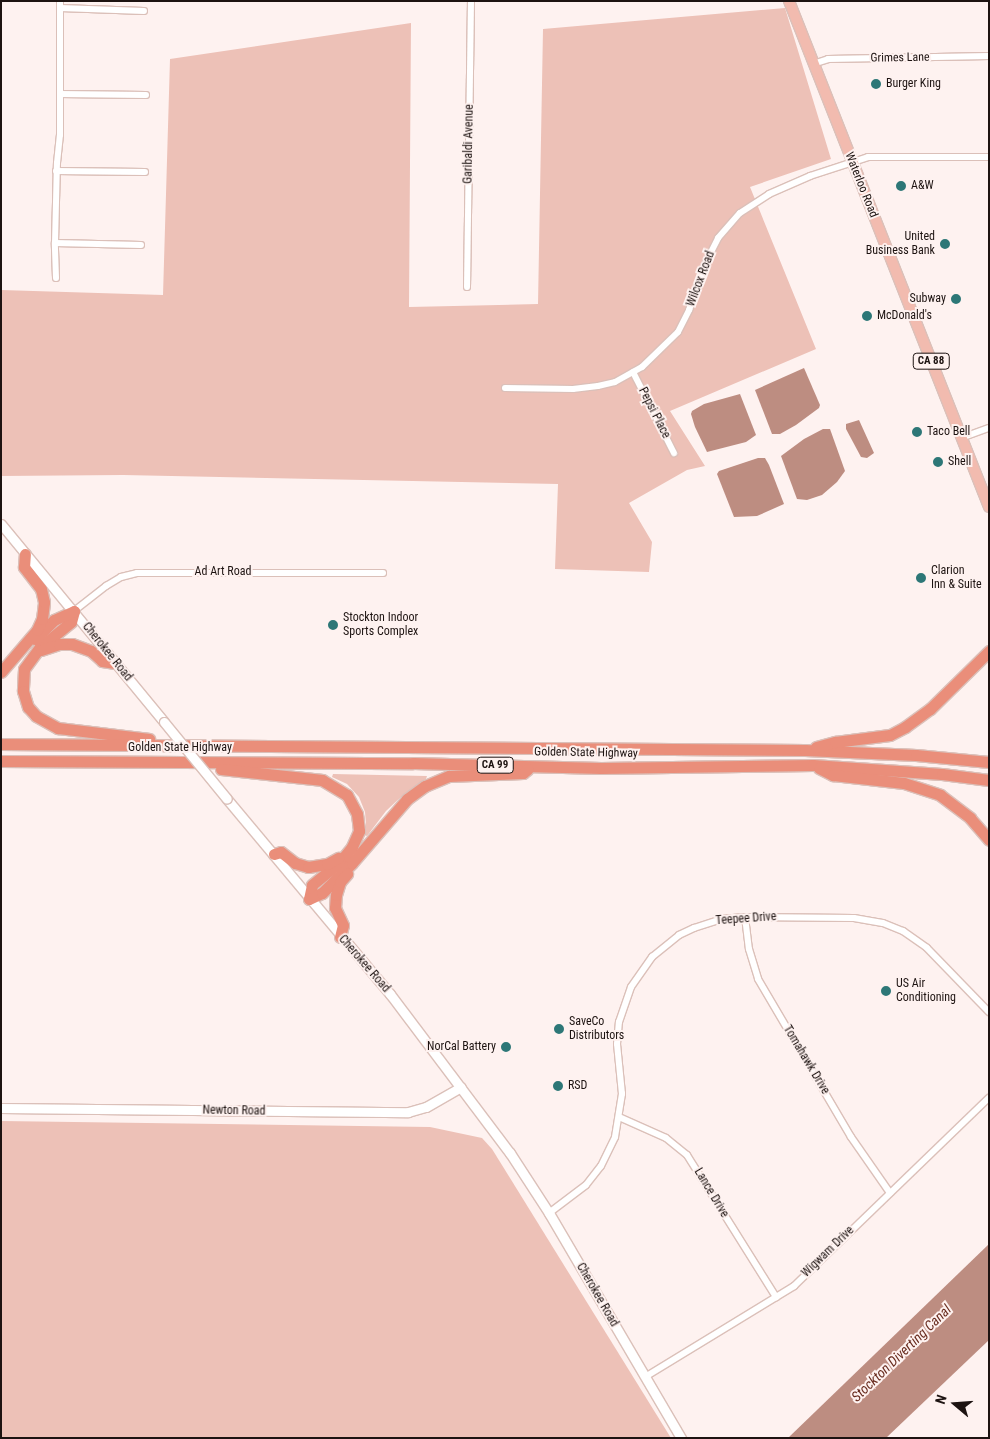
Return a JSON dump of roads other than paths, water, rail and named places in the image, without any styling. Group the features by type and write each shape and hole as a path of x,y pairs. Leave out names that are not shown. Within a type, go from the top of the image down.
{"highway":[{"path":"1,672 27,642 42,619 44,602 41,589 24,567 25,554"},
{"path":"27,642 34,640 54,620 74,611"},
{"path":"74,611 71,622 35,653 24,669 22,679 23,691 28,707 36,716 58,728 148,739 164,745"},
{"path":"35,653 59,644 72,644 91,651 102,661 115,663"},
{"path":"805,750 835,742 890,735 905,727 930,710 989,651"},
{"name":"Golden State Highway","path":"1,744 805,750 916,755 989,762"},
{"name":"Golden State Highway","path":"1,761 601,768 813,765 914,771 989,780"},
{"path":"198,762 220,768 322,780 347,795 357,814 359,831 336,895 335,908 343,926 340,937"},
{"path":"813,765 834,775 904,783 940,795 970,818 989,840"},
{"path":"309,899 312,885 348,860 407,799 425,786 442,778 458,775 523,773 534,766"},
{"path":"274,854 280,852 295,863 308,867 348,860"}],"main road":[{"name":"Waterloo Road","path":"790,1 813,64 989,507"}],"street":[{"name":"Garibaldi Avenue","path":"467,287 470,1"},
{"path":"56,278 56,171 60,94 60,5 144,11"},
{"name":"Grimes Lane","path":"813,64 828,59 989,56"},
{"path":"60,94 146,95"},
{"name":"Wilcox Road","path":"505,388 573,389 598,386 615,382 651,360 678,332 689,310 712,249 727,226 740,213 769,194 810,176 868,158 989,157"},
{"path":"56,171 145,172"},
{"path":"55,243 141,245"},
{"name":"Pepsi Place","path":"634,372 674,453"},
{"path":"961,438 989,428"},
{"name":"Cherokee Road","path":"1,524 274,854 340,937 390,994 461,1087 510,1153 549,1213 680,1438"},
{"name":"Ad Art Road","path":"74,611 106,586 121,577 137,573 383,574"},
{"name":"Teepee Drive","path":"549,1213 586,1185 601,1166 615,1136 619,1117 622,1093 617,1044 619,1022 624,1003 638,973 652,957 679,935 708,922 746,917 863,918 886,924 908,934 927,948 989,1012"},
{"name":"Tomahawk Drive","path":"746,917 750,955 758,978 851,1137 890,1193"},
{"name":"Newton Road","path":"1,1108 408,1112 421,1109 461,1087"},
{"name":"Wigwam Drive","path":"645,1377 794,1286 989,1098"},
{"name":"Lance Drive","path":"619,1117 666,1138 687,1155 776,1297"}],"water":[{"path":"804,368 820,405 819,408 780,434 772,434 755,390"},
{"path":"740,394 756,435 746,442 707,452 695,427 691,414 692,411 704,404"},
{"path":"859,420 874,453 867,458 861,457 846,429 846,424"},
{"path":"823,429 830,429 845,471 837,482 822,495 807,500 797,499 781,456 804,439"},
{"path":"758,458 765,458 769,465 784,504 757,516 734,517 717,474 719,471"},
{"name":"Stockton Diverting Canal","path":"989,1244 989,1340 886,1438 788,1438"}],"place":[{"name":"Burger King","path":"876,84"},
{"name":"A&W","path":"901,186"},
{"name":"United Business Bank","path":"945,244"},
{"name":"Subway","path":"956,299"},
{"name":"McDonald's","path":"867,316"},
{"name":"Taco Bell","path":"917,432"},
{"name":"Shell","path":"938,462"},
{"name":"Clarion Inn & Suite","path":"921,578"},
{"name":"Stockton Indoor Sports Complex","path":"333,625"},
{"name":"US Air Conditioning","path":"886,991"},
{"name":"SaveCo Distributors","path":"559,1029"},
{"name":"NorCal Battery","path":"506,1047"},
{"name":"RSD","path":"558,1086"}]}
